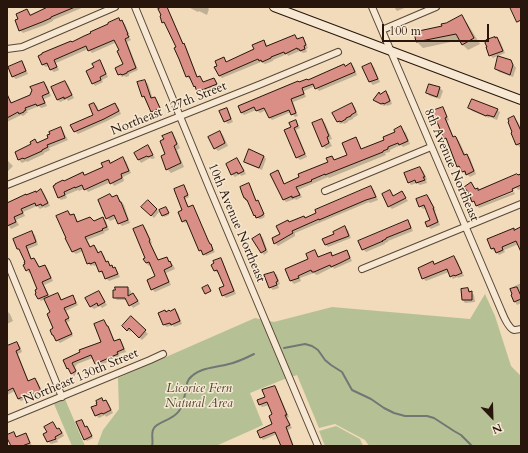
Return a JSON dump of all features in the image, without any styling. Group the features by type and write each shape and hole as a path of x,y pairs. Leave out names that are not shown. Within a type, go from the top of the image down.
{"main road":[{"path":"274,7 521,100"}],"street":[{"path":"7,49 22,47 115,7"},
{"name":"10th Avenue Northeast","path":"135,7 318,446"},
{"name":"8th Avenue Northeast","path":"372,7 507,323 513,329 521,329"},
{"path":"382,30 436,7"},
{"name":"Northeast 127th Street","path":"7,185 338,52"},
{"path":"325,191 431,147"},
{"path":"362,269 521,204"},
{"path":"7,262 62,397"},
{"name":"Northeast 130th Street","path":"7,419 163,354"}],"green space":[{"name":"Licorice Fern Natural Area","path":"485,294 495,316 511,366 521,376 521,446 369,446 365,440 335,424 319,428 297,375 250,393 263,425 216,446 97,446 103,430 119,409 118,378 255,318 274,322 332,307 470,319"},
{"path":"65,399 85,446 72,446 54,404"},
{"path":"336,426 360,439 363,446 325,446 319,431"}],"building":[{"path":"48,7 75,7 19,31 15,20 18,19 16,14 27,9 30,15"},
{"path":"167,7 183,44 184,43 197,77 200,76 203,82 214,78 217,84 197,92 189,76 186,77 174,48 176,47 164,22 162,23 161,15 158,9"},
{"path":"510,7 521,7 521,20 517,22"},
{"path":"462,15 474,38 462,45 456,34 416,42 414,32 442,26 441,24"},
{"path":"119,18 120,21 122,20 128,34 129,37 125,39 136,68 122,75 118,75 115,68 123,64 114,40 88,51 86,46 54,60 57,67 50,70 47,63 42,65 38,56 42,53 71,41 72,42"},
{"path":"295,35 297,39 303,37 306,45 304,46 305,49 300,51 297,48 285,54 284,52 271,57 262,62 258,59 219,76 214,67 217,66 215,61 224,57 226,62 254,49 252,45 264,40 266,46"},
{"path":"497,37 503,51 489,56 485,43 486,40"},
{"path":"498,56 511,60 513,65 510,75 495,69"},
{"path":"100,60 106,74 100,77 101,80 92,84 86,71 94,67 92,64"},
{"path":"22,61 26,71 12,77 8,67"},
{"path":"351,63 355,72 315,89 313,84 302,88 304,94 291,99 296,113 291,115 289,110 269,118 264,108 256,111 254,107 241,113 238,106 298,81 308,80 344,64 345,66"},
{"path":"371,63 378,79 369,82 362,67"},
{"path":"145,80 151,98 155,97 160,108 151,112 144,96 142,97 137,82"},
{"path":"65,81 72,95 64,99 64,97 57,100 51,87"},
{"path":"44,82 49,93 42,96 45,103 37,106 36,104 25,108 26,110 24,112 19,114 18,112 7,118 7,94 11,103 30,95 32,90 30,87"},
{"path":"429,84 440,87 437,97 426,93"},
{"path":"386,91 390,101 381,104 373,100 379,92 380,94"},
{"path":"472,99 498,109 494,117 486,116 468,108"},
{"path":"94,103 98,111 115,103 119,111 74,132 70,125 93,115 89,105"},
{"path":"352,103 356,112 341,122 337,122 332,113"},
{"path":"443,107 447,117 445,118 453,137 456,137 464,155 467,154 474,171 466,175 465,171 462,172 459,166 457,167 446,138 444,139 434,117 432,111"},
{"path":"227,108 231,119 224,122 219,111"},
{"path":"514,116 521,131 521,143 516,145 508,122 508,119"},
{"path":"322,119 329,136 327,137 329,143 322,147 312,123"},
{"path":"296,120 298,126 294,128 305,154 296,158 284,130 291,127 289,123"},
{"path":"401,126 408,141 399,145 398,143 388,147 388,149 383,152 325,174 296,187 300,195 292,198 292,196 283,200 270,174 278,170 284,184 299,177 298,174 328,162 326,158 332,156 334,160 347,155 342,143 356,137 361,149 384,140 383,137 395,132 394,130"},
{"path":"61,127 65,138 47,145 48,147 42,151 18,160 15,152 31,144 30,142 35,139 37,143 48,138 47,135 50,134 49,132"},
{"path":"220,131 225,143 214,149 208,137"},
{"path":"172,132 177,144 174,146 181,163 166,170 161,156 165,154 160,141 164,139 162,136"},
{"path":"148,145 153,155 138,160 134,153"},
{"path":"249,149 264,156 259,168 244,162"},
{"path":"123,157 129,171 121,174 122,178 110,184 108,179 84,190 82,185 75,187 64,192 65,195 58,198 53,186 55,184 83,172 85,175 103,167 101,163 109,160 110,163"},
{"path":"237,158 244,171 231,175 226,164"},
{"path":"420,167 425,180 416,183 415,180 408,183 404,173"},
{"path":"517,174 521,174 521,185 512,189 513,191 476,206 474,201 472,202 464,187 471,182 475,189 478,188 478,190"},
{"path":"249,183 256,201 258,200 264,214 256,218 247,200 244,198 240,187"},
{"path":"184,185 188,195 184,197 188,207 193,205 213,250 203,255 201,250 199,251 186,220 182,222 178,212 182,210 174,189"},
{"path":"371,186 376,197 292,231 293,233 274,244 272,238 280,234 276,226 288,220 289,222 304,216 305,218 316,213 315,210"},
{"path":"41,189 48,203 42,206 41,204 36,206 35,203 21,209 23,213 14,217 16,222 7,226 7,203"},
{"path":"390,190 393,196 402,191 406,198 388,207 382,194"},
{"path":"110,194 112,197 117,195 128,220 118,224 114,215 106,219 98,200"},
{"path":"427,195 434,208 438,222 427,227 425,222 430,220 424,205 419,207 416,199"},
{"path":"148,200 157,209 151,216 141,207"},
{"path":"166,207 169,213 162,216 159,210"},
{"path":"68,211 70,215 74,214 77,222 90,217 94,221 103,217 107,227 85,237 90,247 94,245 98,253 101,251 106,262 108,261 110,266 112,265 113,268 115,267 118,274 105,279 102,271 99,272 95,262 87,264 81,248 72,252 56,216"},
{"path":"408,220 411,228 362,250 358,241"},
{"path":"143,225 158,260 167,257 172,266 164,270 169,282 151,290 147,280 155,276 149,262 146,263 143,259 145,258 133,229"},
{"path":"345,226 349,236 325,245 322,239 334,234 333,232"},
{"path":"521,227 521,252 516,241 502,247 503,250 496,253 494,248 491,249 487,239 514,228 514,230"},
{"path":"32,231 36,242 26,246 31,259 34,258 39,267 45,265 51,278 42,282 48,295 38,299 35,294 35,290 37,289 29,269 26,271 23,265 25,262 13,239"},
{"path":"260,234 266,250 261,253 252,239"},
{"path":"315,250 318,257 331,252 332,256 347,250 350,258 331,267 330,265 314,272 311,270 298,276 299,278 290,281 285,269 308,259 306,254"},
{"path":"454,256 462,273 450,277 447,269 422,279 418,268 433,261 434,264"},
{"path":"221,258 234,291 222,296 219,288 224,286 217,270 214,271 211,265 214,263 213,261"},
{"path":"274,272 278,281 276,282 277,285 269,288 264,275"},
{"path":"208,285 211,291 205,294 202,288"},
{"path":"115,287 128,287 128,296 133,293 138,301 129,306 125,298 113,298 113,290 115,290"},
{"path":"517,287 521,299 514,302 510,289"},
{"path":"468,288 469,292 472,291 472,300 462,300 461,289"},
{"path":"99,291 105,302 98,306 97,303 90,307 85,298"},
{"path":"58,293 61,300 73,295 76,303 64,308 69,318 65,320 72,334 56,341 50,330 53,328 47,314 50,312 44,299"},
{"path":"175,309 180,321 171,325 170,323 163,325 158,313 165,310 166,312"},
{"path":"131,316 146,330 139,338 129,328 127,331 122,326"},
{"path":"104,320 114,341 120,339 124,349 117,352 118,354 95,364 91,355 74,362 72,363 76,371 71,374 63,360 80,352 79,350 101,342 94,324"},
{"path":"17,342 20,349 16,351 28,381 35,378 41,391 18,399 13,388 7,391 7,346"},
{"path":"275,386 290,425 286,427 293,446 281,446 275,432 260,438 257,431 272,424 269,416 272,414 267,402 259,405 257,400 265,397 262,390"},
{"path":"102,398 103,401 106,400 111,410 95,416 91,407 97,405 96,401"},
{"path":"82,420 92,436 84,440 76,422"},
{"path":"53,422 57,429 59,428 62,433 55,437 56,439 47,442 43,434 47,432 44,427"},
{"path":"14,432 16,437 26,433 30,443 22,446 11,446 7,435"}],"waterway":[{"path":"284,348 305,344 312,346 318,350 325,360 342,372 352,390 371,399 394,413 405,416 427,416 434,418 461,435 472,446"},
{"path":"152,446 152,432 154,428 173,417 179,411 187,382 193,375 202,370 236,362 254,354"}]}
